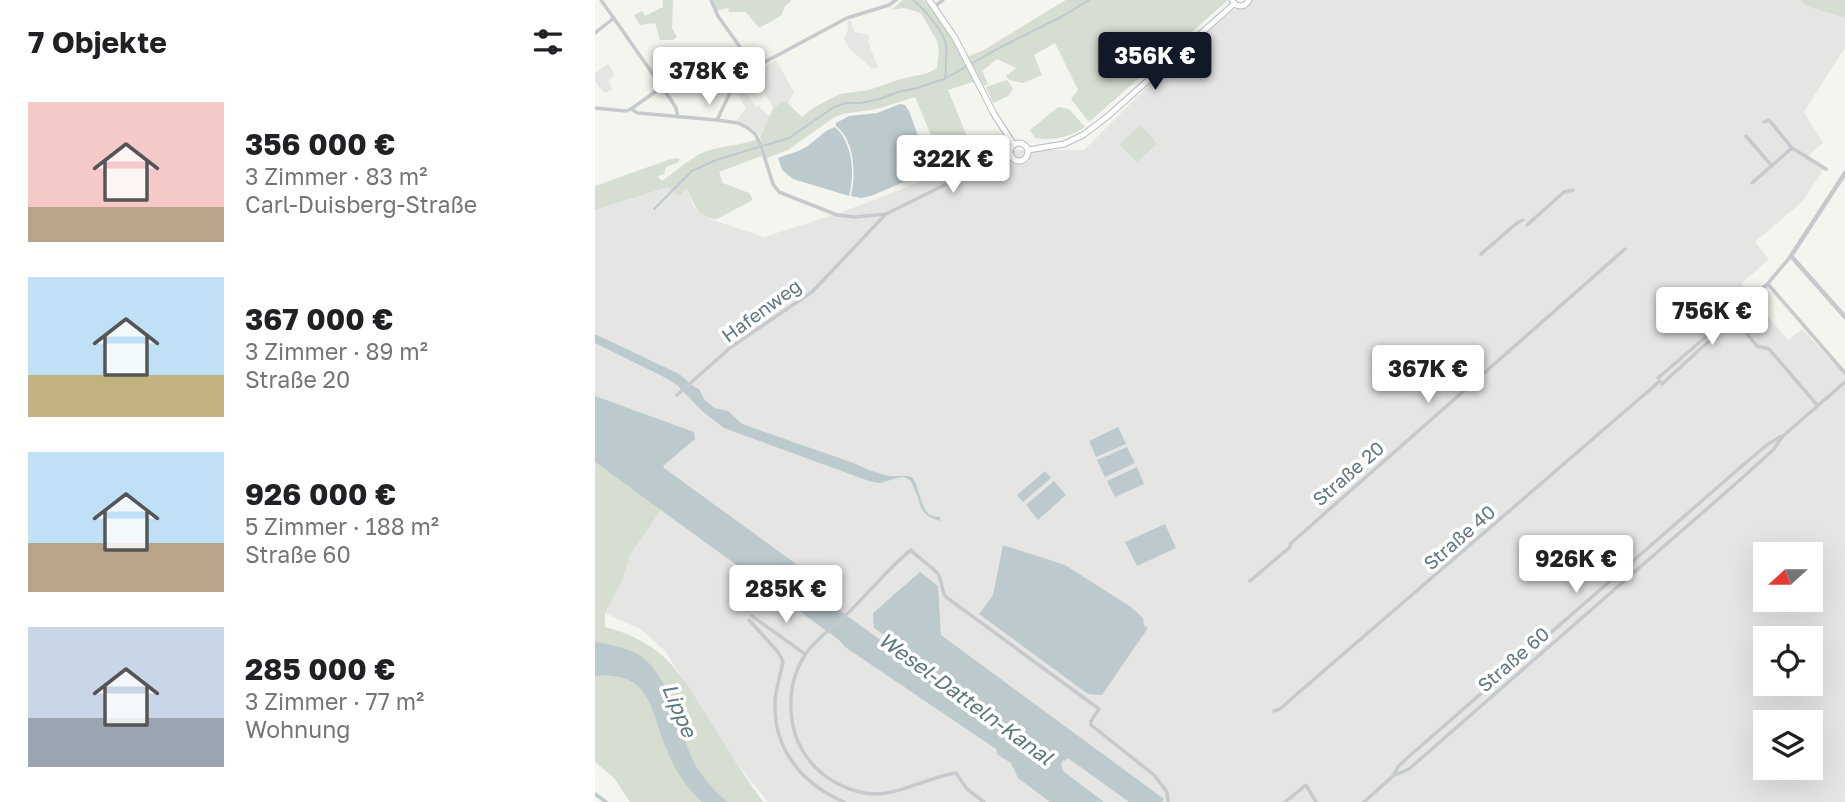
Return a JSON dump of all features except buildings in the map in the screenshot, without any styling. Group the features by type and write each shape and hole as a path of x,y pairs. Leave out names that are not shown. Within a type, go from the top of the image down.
{"main road":[{"path":"929,0 935,6 1014,145"},
{"path":"1028,150 1064,144 1083,135 1108,116 1233,2 1243,6 1249,0"},
{"path":"1023,143 1028,150 1027,156 1022,160 1016,160 1011,155 1014,145 1023,143"}],"street":[{"path":"601,0 676,108 678,117"},
{"path":"711,0 754,67"},
{"path":"595,108 626,111 662,87 735,78 846,18 890,5 897,0"},
{"path":"935,6 943,0"},
{"path":"595,33 614,19"},
{"path":"717,120 730,93 737,85 735,78"},
{"path":"631,109 638,113 744,125 755,134 760,143 773,184 779,192 845,216 886,214 1011,155"},
{"path":"1764,122 1769,120 1792,148 1826,169"},
{"path":"1746,136 1772,166"},
{"path":"1752,183 1792,148"},
{"path":"1845,173 1791,256 1845,317"},
{"path":"1527,225 1564,192 1573,190"},
{"name":"Hafenweg","path":"679,393 731,347 812,292 886,214"},
{"path":"1481,254 1523,220"},
{"name":"Straße 20","path":"1250,581 1625,249"},
{"name":"Straße 40","path":"1274,711 1280,709 1733,317 1768,284 1791,256"},
{"path":"1768,284 1845,377"},
{"path":"1733,317 1757,346 1769,349 1818,406"},
{"name":"Straße 60","path":"1364,802 1393,776 1409,769 1747,473 1773,450 1783,436 1833,393 1845,377"},
{"path":"1393,776 1398,767 1444,726 1767,444 1783,436"},
{"path":"984,802 967,789 956,773 901,790 876,794 843,786 814,767 801,748 792,723 791,697 796,674 805,654 821,635 848,613 911,550 940,576 946,597 1099,709 1091,725 1154,775 1167,792 1168,802"},
{"path":"805,654 751,618 783,660 775,710 784,748 793,764 808,780 830,796 844,802"},
{"path":"1285,802 1306,785 1316,802"}],"shaded area":[{"path":"663,0 673,0 672,28 677,37 673,40 660,40 655,23 640,25 634,15 642,11 645,16 663,7"},
{"path":"712,0 792,0 785,6 781,16 759,28 746,12 729,12 728,8 717,11"},
{"path":"903,0 924,0 931,5 947,28 975,80 975,84 973,82 948,90 978,163 963,169 961,167 948,176 915,97 877,109 842,114 788,150 767,158 760,137 773,109 784,100 802,117 840,94 869,90 937,68 937,41 921,13 904,8 891,10"},
{"path":"1066,0 1228,0 1089,122 1071,99 1078,90 1055,43 1034,55 1042,75 1023,83 1009,80 1006,76 1016,68 997,59 982,71 988,84 984,86 968,56 982,51"},
{"path":"1245,0 1845,0 1845,47 1804,112 1823,143 1808,155 1825,167 1803,201 1755,242 1769,259 1741,284 1788,340 1802,329 1845,375 1845,802 768,802 708,720 666,652 642,630 605,613 622,581 630,555 661,510 804,615 824,596 595,423 595,210 668,187 683,191 687,188 693,206 702,214 764,237 845,211 1002,150 1084,150 1166,68"},
{"path":"1800,0 1845,0 1845,18 1814,9"},
{"path":"851,20 854,32 870,35 868,42 878,67 872,69 850,49 844,39 848,29 847,22"},
{"path":"776,60 794,92 788,104 784,100 774,109 753,73"},
{"path":"608,64 615,74 608,81 613,90 604,93 595,81 595,73"},
{"path":"1007,80 1013,89 1008,96 993,103 986,87"},
{"path":"738,81 756,107 771,117 760,136 750,127 736,121 746,109 738,95 732,93"},
{"path":"900,104 905,105 909,111 927,160 926,168 913,178 871,196 851,196 853,158 847,140 836,123 849,116 877,113"},
{"path":"1058,107 1069,109 1085,127 1061,137 1035,138 1030,130"},
{"path":"1141,125 1157,144 1137,162 1119,144"},
{"path":"835,127 846,141 851,159 849,196 793,179 782,170 778,158 803,149"},
{"path":"757,139 762,156 719,172 723,183 749,193 753,200 717,219 701,213 694,205 687,188 679,196 668,187 595,210 595,186 668,160 680,159 666,167 664,174 658,176 662,181 705,152"},
{"path":"595,334 679,374 699,389 704,399 714,408 728,411 742,424 889,476 912,477 926,511 940,517 940,521 924,512 908,479 898,478 880,483 870,481 724,428 668,379 595,343"},
{"path":"595,396 694,432 695,439 663,466 664,468 799,566 802,583 988,716 989,710 874,628 873,613 920,572 938,586 941,635 1164,799 1162,802 1129,802 1068,758 1061,764 1063,771 1104,802 1050,802 1018,778 1011,763 998,755 996,749 845,647 595,462"},
{"path":"1118,427 1126,444 1096,457 1089,441"},
{"path":"1127,447 1135,463 1105,477 1097,460"},
{"path":"595,462 661,510 630,555 622,581 605,613 605,627 643,642 670,663 690,689 763,802 630,802 614,778 595,762"},
{"path":"1137,467 1144,484 1115,497 1107,481"},
{"path":"1045,471 1051,478 1023,502 1017,495"},
{"path":"1054,481 1066,495 1038,520 1026,505"},
{"path":"1165,524 1176,548 1137,566 1125,542"},
{"path":"1003,545 1065,565 1131,607 1143,618 1144,625 1148,628 1102,695 1088,694 979,614 993,595"},
{"path":"595,642 630,650 651,665 672,702 694,763 706,781 727,802 702,802 686,784 669,756 651,706 638,686 613,676 595,676"}],"waterway":[{"path":"913,0 944,38 945,77"},
{"path":"654,209 692,171 716,160 789,138 834,107 880,99 944,79 1089,0"},
{"path":"595,794 606,802"}],"water label":[{"name":"Wesel-Datteln-Kanal","path":"966,698"},
{"name":"Lippe","path":"680,710"}]}
